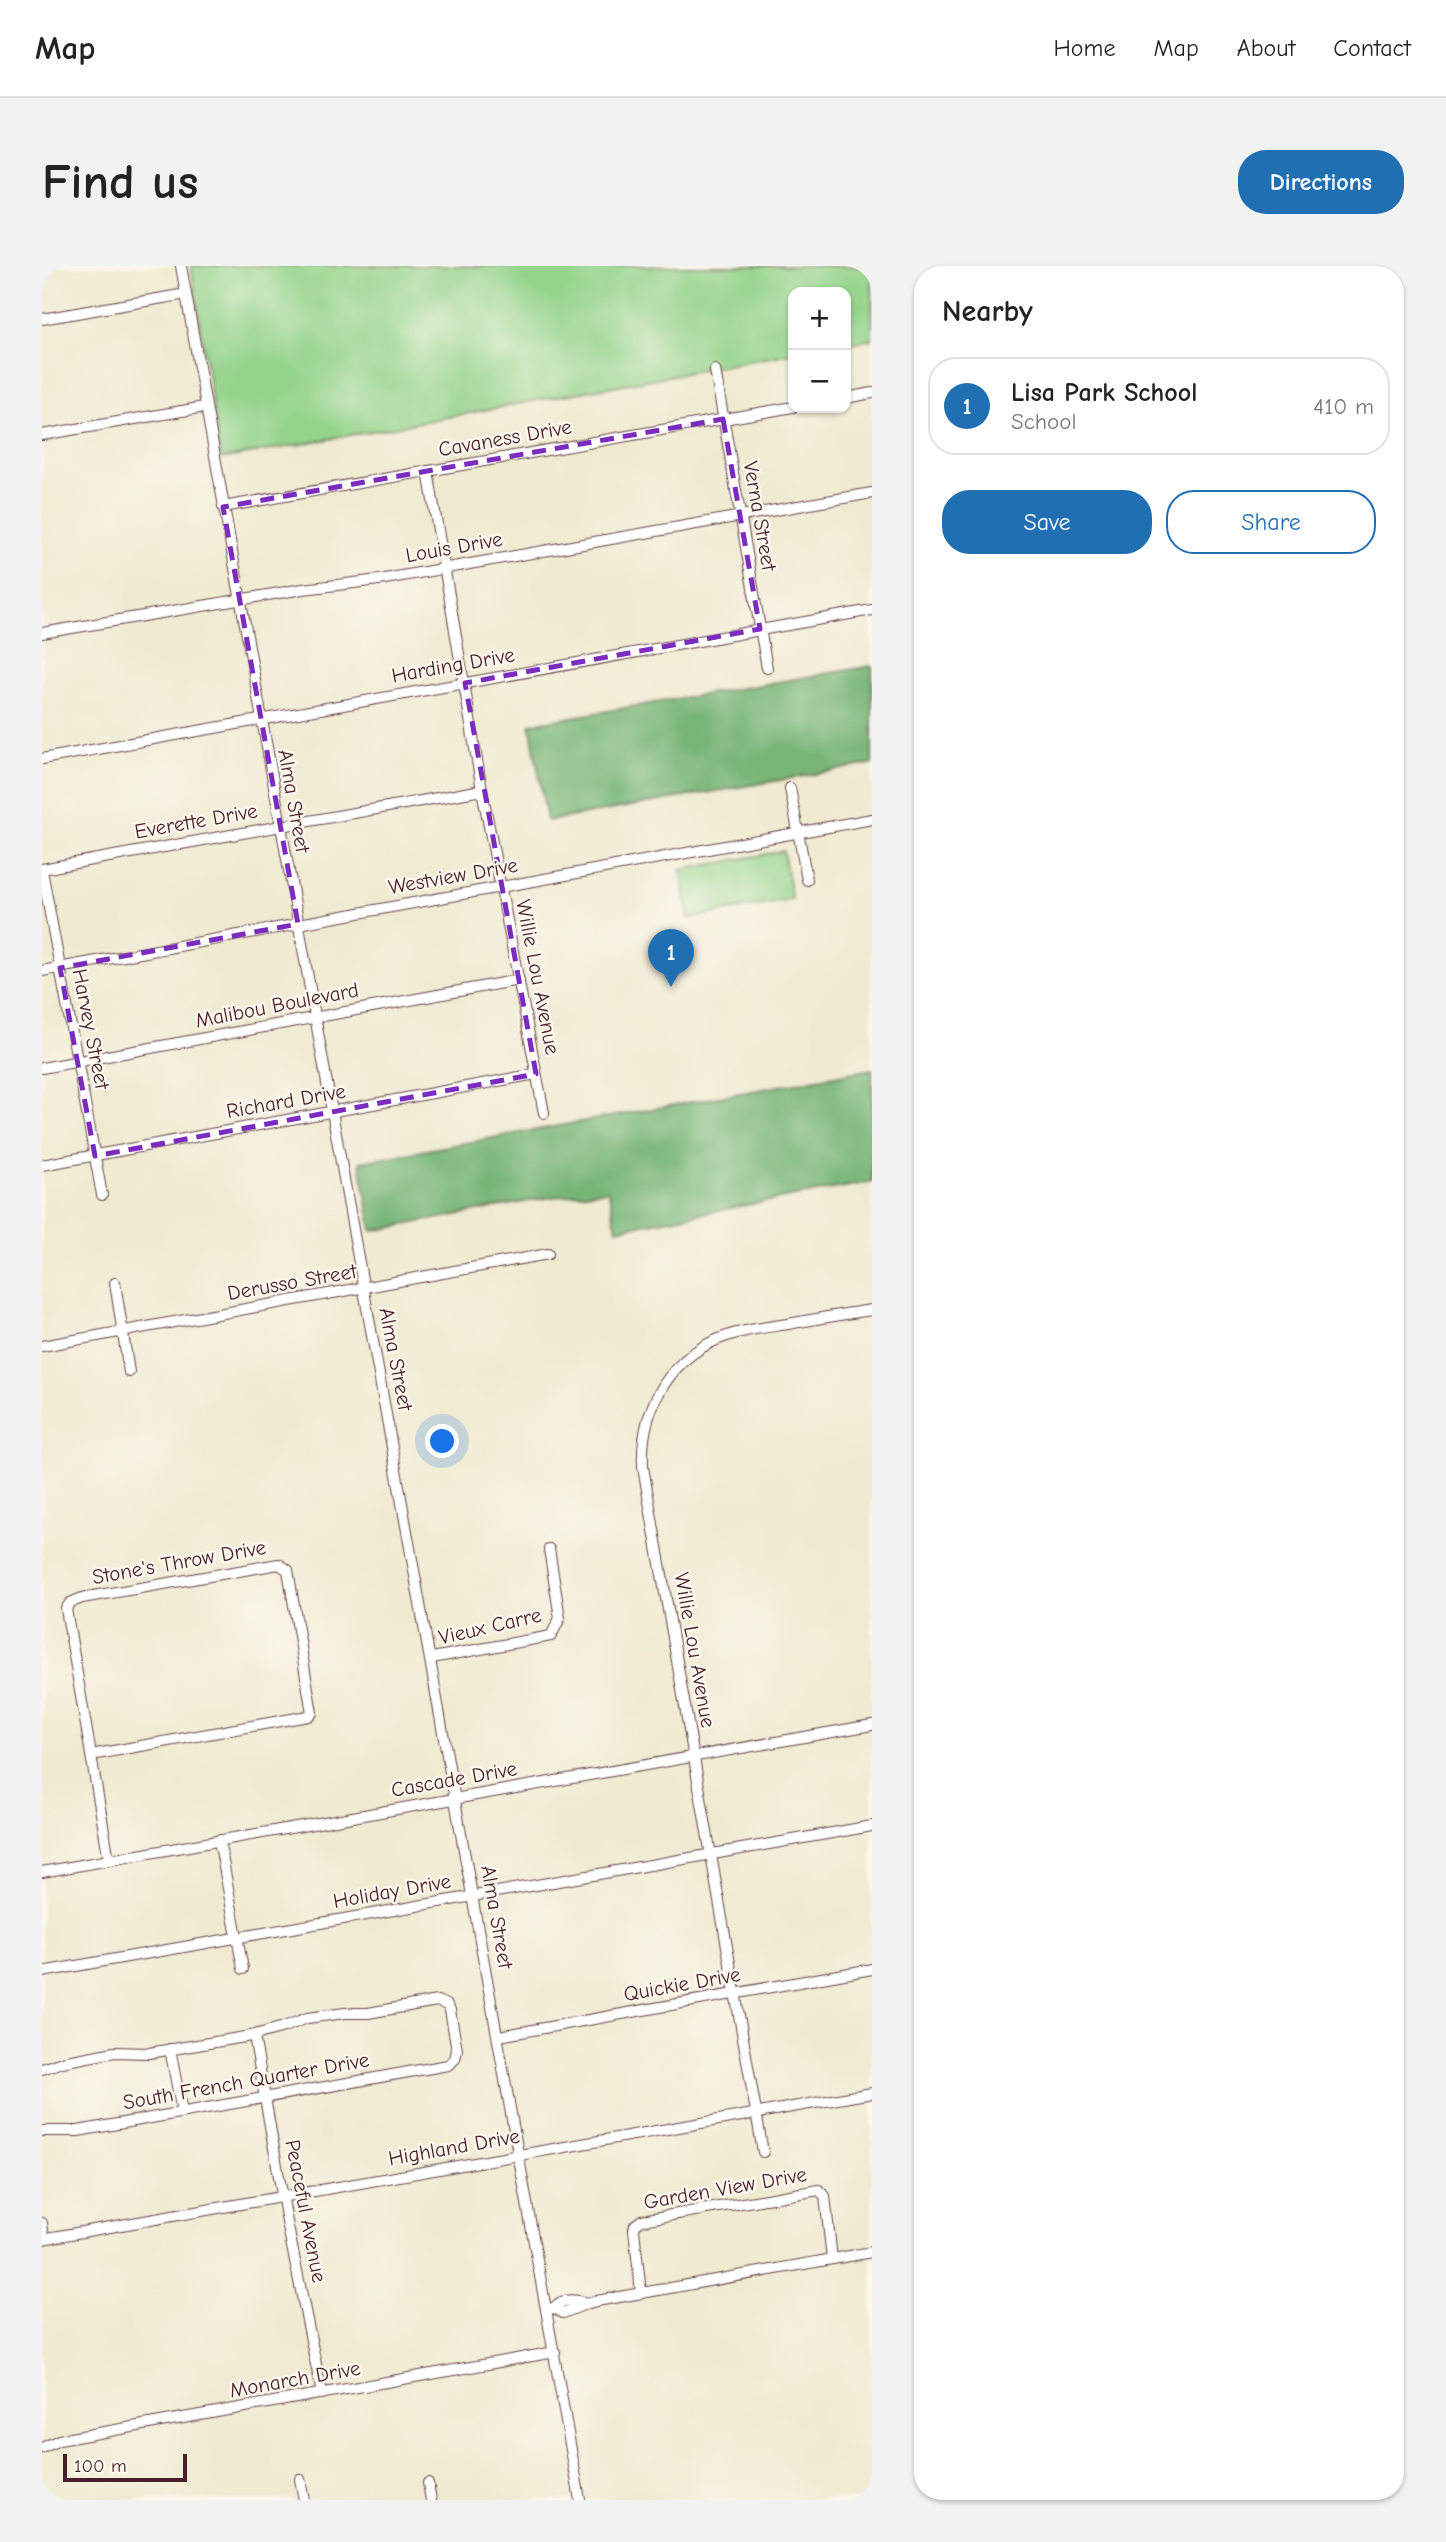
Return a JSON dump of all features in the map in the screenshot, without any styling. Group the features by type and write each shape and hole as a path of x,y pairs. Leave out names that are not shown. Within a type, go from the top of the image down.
{"street":[{"name":"Alma Street","path":"181,266 279,826 551,2309 555,2352 580,2500"},
{"path":"42,319 186,294"},
{"name":"Verna Street","path":"715,370 767,668"},
{"path":"851,397 872,393"},
{"path":"42,435 205,407"},
{"name":"Cavaness Drive","path":"222,507 788,408"},
{"name":"Willie Lou Avenue","path":"428,473 482,790 544,1114"},
{"name":"Louis Drive","path":"42,633 444,569 872,493"},
{"name":"Harding Drive","path":"42,760 872,610"},
{"path":"790,788 807,880"},
{"name":"Everette Drive","path":"42,869 482,790"},
{"name":"Westview Drive","path":"42,971 872,819"},
{"name":"Harvey Street","path":"42,869 102,1195"},
{"name":"Malibou Boulevard","path":"42,1068 519,981"},
{"name":"Richard Drive","path":"42,1165 536,1074"},
{"name":"Derusso Street","path":"42,1346 548,1254"},
{"path":"115,1283 129,1372"},
{"name":"Willie Lou Avenue","path":"763,2152 643,1467 644,1433 650,1409 660,1389 677,1367 701,1348 742,1332 872,1310"},
{"name":"Vieux Carre","path":"432,1658 551,1636 560,1618 549,1549"},
{"name":"Stone's Throw Drive","path":"91,1755 312,1713 288,1570 279,1564 122,1591 70,1603 66,1609 91,1755 109,1860"},
{"name":"Cascade Drive","path":"42,1872 872,1725"},
{"name":"Holiday Drive","path":"42,1972 872,1826"},
{"path":"219,1840 243,1969"},
{"name":"Quickie Drive","path":"499,2036 872,1969"},
{"name":"South French Quarter Drive","path":"42,2131 78,2131 448,2065 455,2059 457,2050 450,2010 447,2005 437,2001 368,2013 318,2016 254,2036"},
{"path":"42,2069 62,2062 114,2052 149,2053 254,2036"},
{"name":"Peaceful Avenue","path":"254,2036 282,2197 322,2393"},
{"path":"170,2049 182,2112"},
{"name":"Highland Drive","path":"43,2239 872,2093"},
{"name":"Garden View Drive","path":"641,2293 634,2230 639,2221 655,2218 819,2190 825,2196 832,2259"},
{"path":"42,2223 43,2239"},
{"path":"551,2309 563,2313 589,2303 872,2252"},
{"name":"Monarch Drive","path":"42,2448 59,2440 555,2352"},
{"path":"300,2479 304,2500"},
{"path":"428,2483 431,2500"}],"highlighted area":[{"path":"723,419 760,629 465,683 536,1074 95,1156 60,968 298,924 223,507"}],"green space":[{"path":"191,266 872,266 872,339 851,343 851,287 788,287 788,354 221,459"},
{"path":"872,666 872,764 547,821 530,724"},
{"path":"783,851 792,900 689,918 681,870"},
{"path":"872,1069 872,1182 617,1229 608,1190 546,1198 372,1231 360,1162"}],"place":[{"name":"Lisa Park School","path":"671,987"}]}
